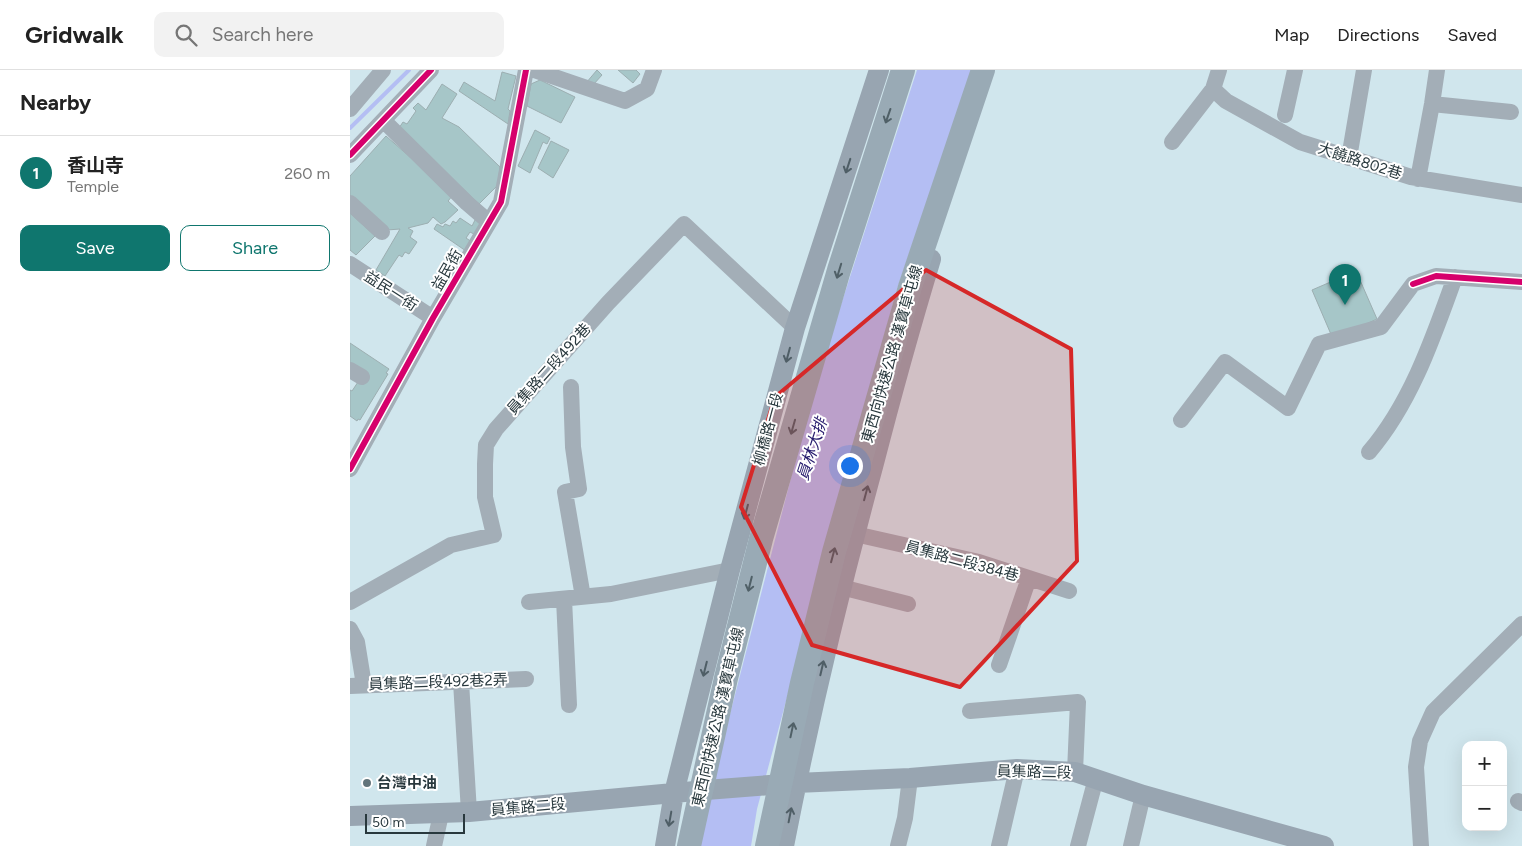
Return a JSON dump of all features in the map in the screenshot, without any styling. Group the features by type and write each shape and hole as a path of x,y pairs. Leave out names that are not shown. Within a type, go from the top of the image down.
{"highway":[{"name":"東西向快速公路 漢寶草屯線","path":"689,846 726,678 761,538 839,270 903,70"},
{"name":"東西向快速公路 漢寶草屯線","path":"767,846 802,683 836,543 910,287 983,70"}],"main road":[{"name":"柳橋路一段","path":"665,846 674,793 730,570 795,328 879,70"},
{"path":"784,846 796,784 855,534 922,290 965,152 994,70"},
{"name":"員集路二段","path":"350,816 441,814 706,790 910,778 1017,769 1075,772 1143,794 1324,846"}],"street":[{"path":"350,109 383,70"},
{"path":"350,155 431,70"},
{"name":"益民街","path":"350,469 433,318 501,202 526,70"},
{"path":"534,70 625,101 646,89 654,70"},
{"path":"1172,142 1212,90 1219,70"},
{"path":"1285,115 1294,70"},
{"path":"1349,158 1364,70"},
{"path":"1418,178 1437,70"},
{"name":"大饒路802巷","path":"1212,90 1226,101 1300,142 1418,178 1521,194"},
{"path":"1432,104 1511,112"},
{"path":"384,121 467,204 489,222"},
{"path":"350,203 382,232"},
{"name":"員集路二段492巷","path":"350,602 452,545 494,535 485,496 486,445 496,429 608,303 684,224 795,328"},
{"name":"益民一街","path":"350,264 433,318"},
{"path":"1181,420 1225,362 1288,408 1319,344 1381,326 1413,284 1436,276 1522,282"},
{"path":"1369,452 1382,437 1416,378 1455,277"},
{"path":"571,386 573,447 579,489 565,492 583,597"},
{"name":"員集路二段384巷","path":"855,534 979,562 1069,591"},
{"path":"529,602 611,594 730,570"},
{"path":"999,665 1029,578"},
{"path":"841,587 908,604"},
{"path":"564,599 568,705"},
{"path":"1421,846 1416,767 1420,741 1433,712 1522,624"},
{"path":"350,629 357,642 357,685"},
{"name":"員集路二段492巷2弄","path":"357,685 526,678"},
{"path":"461,682 469,812"},
{"path":"970,710 1078,702 1075,772"},
{"path":"999,846 1017,769"},
{"path":"898,846 905,818 910,778"},
{"path":"1078,846 1096,778"},
{"path":"1131,846 1143,794"},
{"path":"434,846 441,814"}],"highlighted area":[{"path":"926,270 1071,349 1077,561 960,687 812,645 741,507 775,397"}],"water":[{"name":"員林大排","path":"917,70 972,70 896,292 757,809 751,846 696,846 815,385"}],"building":[{"path":"597,70 602,75 593,85 586,83"},
{"path":"618,70 636,70 640,74 633,83"},
{"path":"502,72 516,76 508,109 510,111 508,124 459,91 464,82 495,101"},
{"path":"540,80 575,97 561,123 527,106 531,84"},
{"path":"442,84 457,94 442,118 459,127 500,167 498,185 479,204 399,128 403,122 407,124 416,111 413,108 418,103 426,110"},
{"path":"535,130 550,138 547,144 543,142 530,173 518,166"},
{"path":"386,136 453,195 448,201 458,210 441,224 433,217 428,223 408,228 413,231 410,237 417,242 409,254 405,252 402,257 399,255 385,276 376,270 400,229 387,230 350,197 350,176"},
{"path":"551,141 569,150 553,178 538,168"},
{"path":"350,213 375,236 356,255 350,250"},
{"path":"460,218 472,226 476,218 483,222 476,235 470,232 466,238 472,242 466,251 434,229 437,224 443,227 445,224 450,226 453,221 456,223"},
{"path":"1356,271 1377,319 1333,339 1312,290"},
{"path":"350,343 389,369 386,373 388,374 360,420 358,419 357,421 350,416 350,390 352,391 364,373 350,364"}],"waterway":[{"path":"350,128 409,70"}],"cycle path":[{"path":"350,155 431,70"},
{"path":"350,469 433,318 501,202 526,70"},
{"path":"1413,284 1436,276 1522,282"}],"place":[{"name":"香山寺","path":"1345,305"},
{"name":"台灣中油","path":"367,783"}]}
